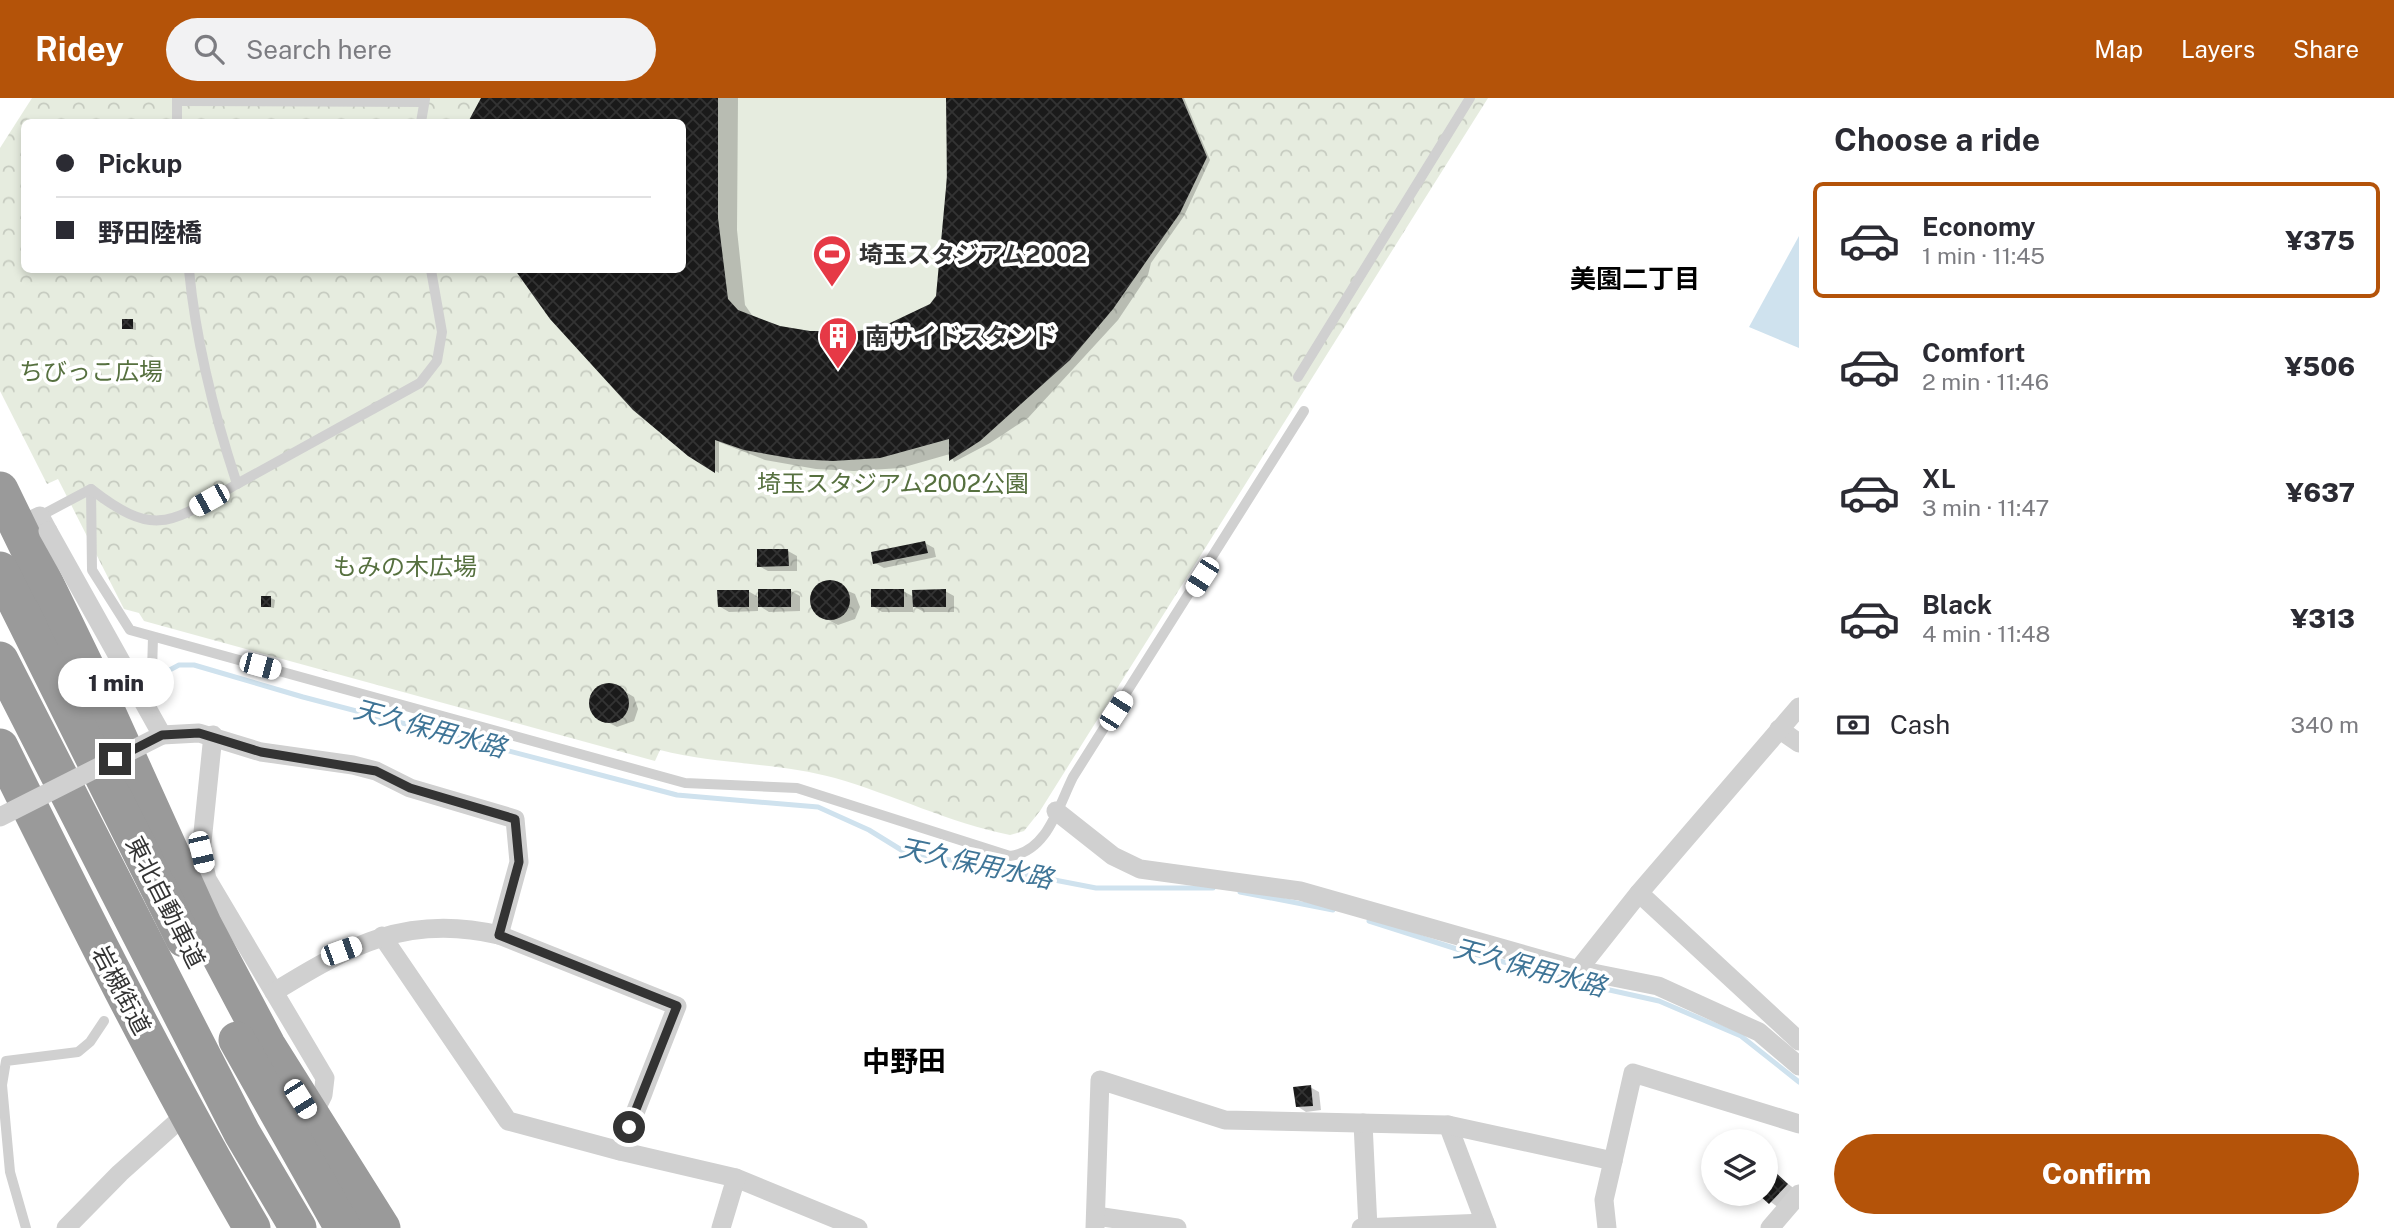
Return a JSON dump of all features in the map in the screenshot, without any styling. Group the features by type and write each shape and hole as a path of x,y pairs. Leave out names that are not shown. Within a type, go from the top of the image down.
{"highway":[{"path":"0,490 35,524 100,696 196,879 267,1045 382,1228"},
{"name":"東北自動車道","path":"0,570 223,1014 343,1228"},
{"name":"東北自動車道","path":"0,660 236,1121 298,1228"},
{"name":"岩槻街道","path":"0,747 100,949 252,1228"}],"street":[{"path":"35,524 162,735"},
{"path":"1578,970 1639,894 1799,707"},
{"path":"1779,729 1799,743"},
{"path":"0,817 162,735 177,733 213,735 261,752 376,771 410,788 515,819 519,862 499,935"},
{"path":"213,735 196,879 207,879 325,1079 323,1095 312,1117"},
{"path":"1056,811 1113,856 1140,869 1300,891 1578,970 1658,986 1759,1031 1799,1066"},
{"path":"1639,894 1799,1041"},
{"path":"274,992 341,951 382,936 438,929 474,929 499,935 677,1006 620,1151"},
{"path":"382,936 508,1121 736,1178 858,1228"},
{"path":"1607,1228 1604,1200 1633,1073 1799,1124"},
{"path":"1177,1228 1095,1222 1100,1080 1225,1120 1448,1125 1613,1161"},
{"path":"66,1228 120,1173 187,1113"},
{"path":"1363,1123 1368,1228"},
{"path":"1361,1228 1486,1226 1448,1125"},
{"path":"721,1228 736,1178"},
{"path":"1770,1228 1799,1194"}],"lane":[{"path":"1298,377 1471,98"},
{"path":"177,119 177,99 424,100 421,119"},
{"path":"189,273 193,314 214,414 237,484"},
{"path":"91,489 138,519 171,521 420,383 437,361 442,332 432,273"},
{"path":"91,489 93,570 130,630 685,783 797,788 1010,856 1032,849 1044,837 1073,778 1304,411"},
{"path":"35,524 91,489"},
{"path":"100,696 152,672 153,637"},
{"path":"26,1228 10,1172 6,1105 1,1084 6,1061 78,1052 90,1042 104,1021"}],"green space":[{"name":"埼玉スタジアム2002公園","path":"32,98 1488,98 1040,811 1024,831 1010,835 966,823 835,778 660,750 655,761 144,621 139,613 124,609 58,479 47,484 0,391 0,148"},
{"name":"埼玉スタジアム2002","path":"589,98 1075,98 970,433 880,458 833,461 795,459 744,450 703,436 599,321 594,273 686,273 686,119 588,119"}],"water":[{"path":"1799,236 1799,348 1749,327"}],"building":[{"name":"埼玉スタジアム2002","path":"481,98 718,98 718,218 728,299 738,310 780,326 810,331 859,331 890,323 930,304 936,296 947,177 946,98 1182,98 1207,157 1180,213 1113,309 1070,360 980,441 949,461 949,439 880,458 833,461 795,459 744,450 715,440 715,473 688,456 633,410 550,319 517,273 686,273 686,119 470,119"},
{"path":"122,319 133,319 133,329 122,329"},
{"path":"925,541 928,553 873,564 871,552"},
{"path":"757,549 788,549 789,566 757,567"},
{"path":"830,580 838,581 844,586 849,592 849,608 844,614 838,619 830,620 822,619 816,614 811,608 810,600 811,592 816,586 822,581"},
{"path":"758,589 791,589 791,607 758,607"},
{"path":"871,589 904,589 904,607 871,607"},
{"path":"946,589 946,607 913,607 912,590"},
{"path":"717,590 749,590 749,607 718,607"},
{"path":"261,596 271,596 271,607 261,607"},
{"path":"609,683 617,684 623,689 628,695 628,711 623,717 617,722 609,723 601,722 595,717 590,711 589,703 590,695 595,689 601,684"},
{"path":"1311,1085 1313,1106 1296,1107 1293,1087"},
{"path":"1778,1175 1788,1184 1778,1195"}],"waterway":[{"name":"天久保用水路","path":"147,682 179,665 194,665 303,697 677,795 818,807 869,830 903,851 1096,888 1213,888"},
{"name":"天久保用水路","path":"1240,892 1333,910"},
{"name":"天久保用水路","path":"1369,921 1460,950 1587,985 1659,1001 1741,1036 1799,1082"}],"place":[{"name":"埼玉スタジアム2002","path":"832,288"},
{"name":"南サイドスタンド","path":"838,370"}],"district":[{"name":"美園二丁目","path":"1635,278"},
{"name":"中野田","path":"904,1060"}],"route":[{"path":"115,759 162,735 213,735 261,752 353,765 376,771 410,788 515,819 519,862 499,935 677,1006 629,1127"}],"park label":[{"name":"ちびっこ広場","path":"91,371"},
{"name":"もみの木広場","path":"405,566"}]}
